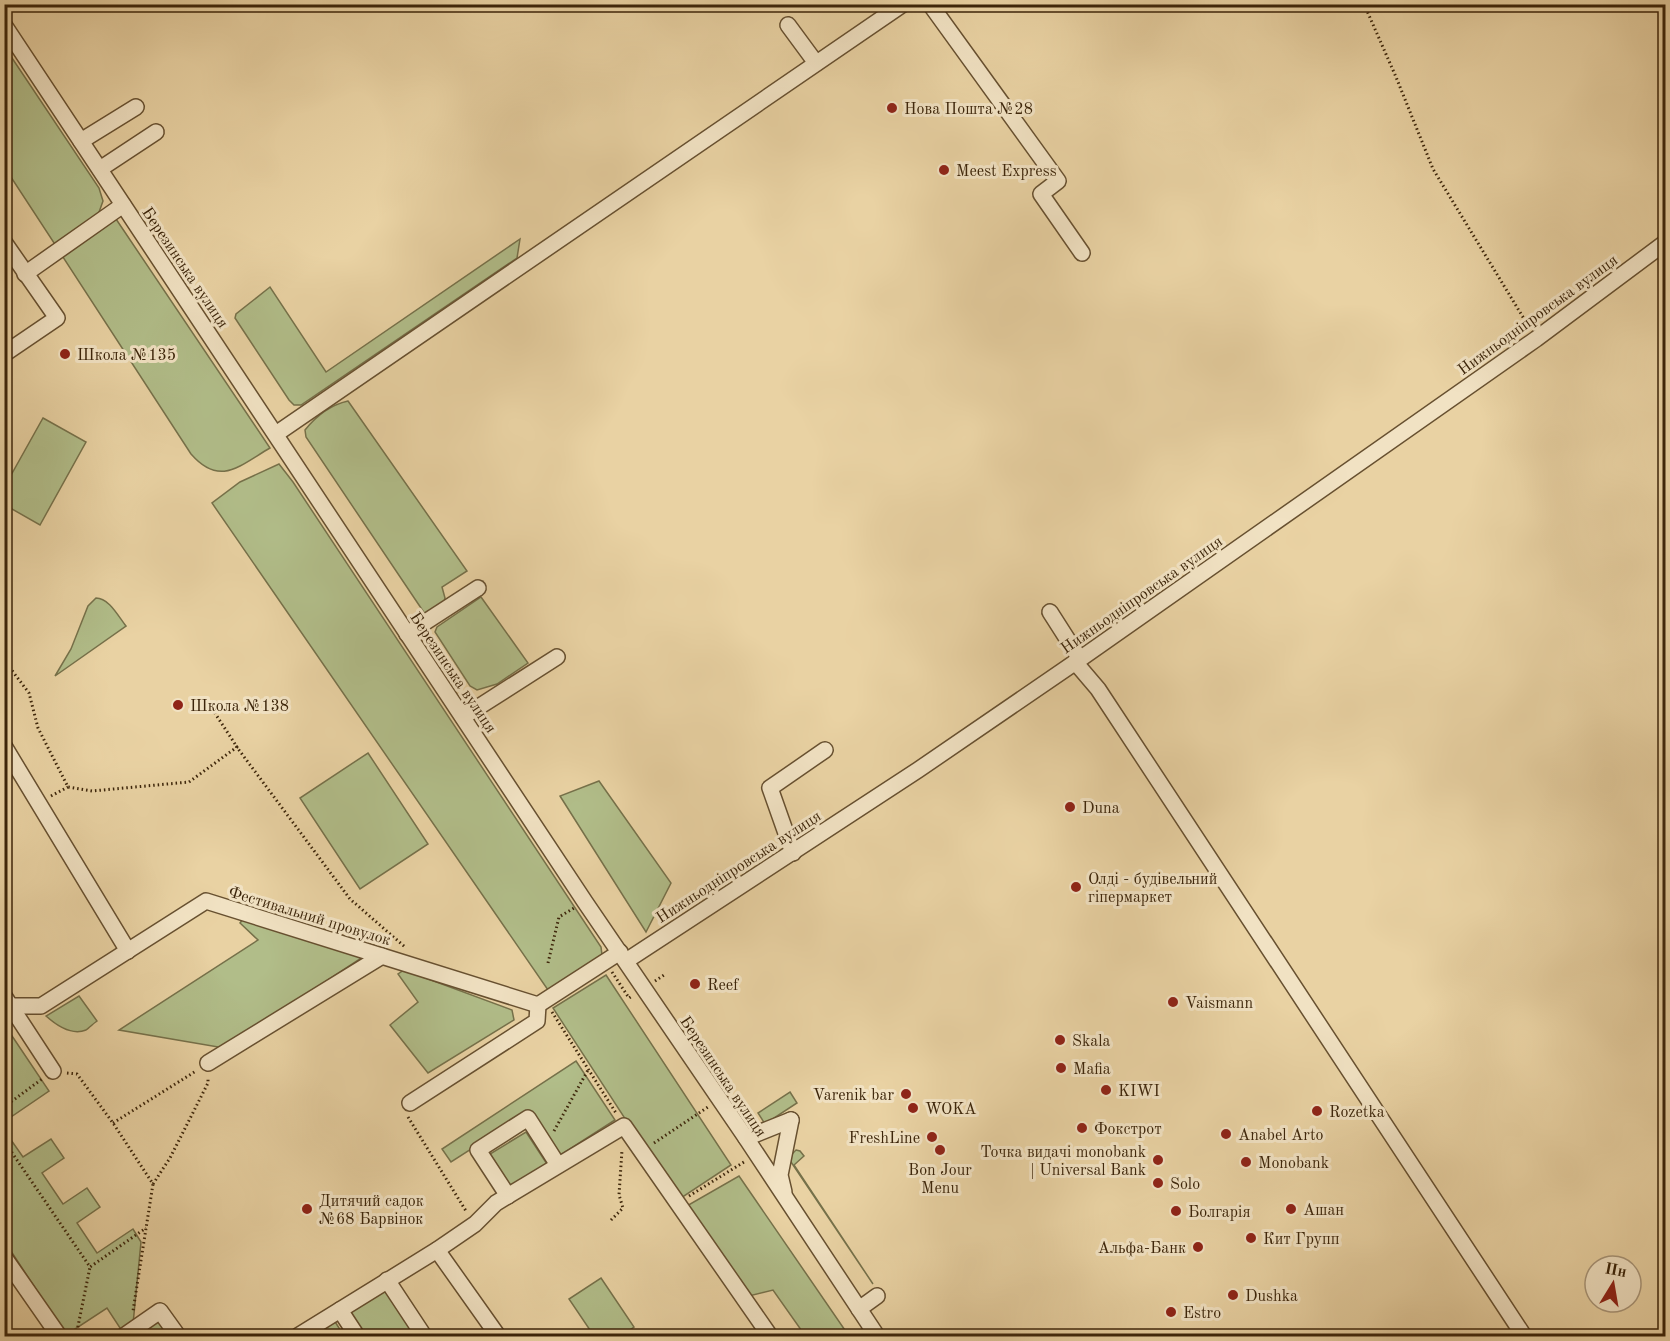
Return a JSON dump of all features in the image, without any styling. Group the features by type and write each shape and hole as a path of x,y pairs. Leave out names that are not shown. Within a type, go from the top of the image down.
{"street":[{"path":"276,434 903,4"},
{"path":"930,4 1058,181 1041,194 1082,254"},
{"name":"Березинська вулиця","path":"4,25 406,634 746,1137 877,1336"},
{"path":"788,25 816,63"},
{"path":"81,141 136,107"},
{"path":"100,169 156,132"},
{"path":"25,274 123,205"},
{"path":"4,242 57,318 7,352"},
{"name":"Нижньодніпровська вулиця","path":"623,957 793,853 1078,661 1536,339 1665,242"},
{"path":"406,634 478,588"},
{"path":"1050,612 1078,661 1524,1336"},
{"path":"463,717 557,657"},
{"path":"4,746 128,951"},
{"path":"793,853 770,788 825,750"},
{"name":"Фестивальний провулок","path":"8,1001 40,1006 206,901 541,1003"},
{"path":"208,1064 382,956"},
{"path":"410,1102 537,1021 541,1003 623,957"},
{"path":"8,1001 53,1071"},
{"path":"508,1196 478,1150 528,1118 558,1165"},
{"path":"746,1137 791,1120 780,1175 784,1195"},
{"path":"298,1336 437,1250 475,1224 496,1203 624,1126 770,1336"},
{"path":"437,1250 498,1336"},
{"path":"4,1257 59,1336"},
{"path":"387,1280 424,1336"},
{"path":"859,1309 877,1296"},
{"path":"340,1310 357,1336"},
{"path":"127,1335 160,1311 178,1336"}],"path":[{"path":"1364,4 1433,169 1536,339"},
{"path":"4,660 29,693 38,729 68,787"},
{"path":"209,704 235,745 350,899 413,954 408,964"},
{"path":"39,803 68,787 92,791 189,782 237,747 235,745"},
{"path":"548,963 560,917 585,902"},
{"path":"541,1003 624,1126 619,1195 623,1208 611,1220"},
{"path":"113,1123 208,1064"},
{"path":"127,1335 153,1184 170,1158 208,1083 208,1064"},
{"path":"546,1146 588,1070"},
{"path":"4,1107 53,1071 77,1074 153,1184"},
{"path":"642,1150 719,1099"},
{"path":"410,1102 401,1107 475,1224"},
{"path":"4,1141 90,1267"},
{"path":"677,1204 756,1154"},
{"path":"76,1336 90,1267 146,1228"}],"green space":[{"path":"4,46 99,188 103,201 98,215 56,246 5,168"},
{"path":"116,219 270,448 239,467 221,471 211,470 191,454 61,254"},
{"path":"520,239 517,258 301,405 294,405 289,400 235,318 236,314 270,287 326,372"},
{"path":"348,401 467,571 442,587 445,598 443,606 425,614 306,437 305,430 319,415 335,405"},
{"path":"43,418 86,442 40,525 5,505 5,486"},
{"path":"279,464 601,947 602,955 548,990 212,503 240,482"},
{"path":"481,597 528,663 497,684 477,690 470,686 435,632 437,627"},
{"path":"96,598 109,604 126,626 55,676 71,649 88,606"},
{"path":"368,753 428,844 360,889 300,798"},
{"path":"599,781 671,883 646,932 560,796"},
{"path":"243,919 363,957 224,1048 119,1030 258,940 240,923"},
{"path":"404,970 512,1010 514,1020 428,1073 390,1025 418,1002 398,974"},
{"path":"606,975 731,1165 678,1200 553,1008"},
{"path":"79,996 97,1021 86,1030 69,1031 46,1016"},
{"path":"4,1024 49,1091 5,1121 4,1121"},
{"path":"576,1061 615,1120 559,1156 529,1112 451,1162 442,1149"},
{"path":"790,1092 797,1103 765,1124 758,1113"},
{"path":"4,1130 23,1157 51,1139 64,1158 42,1173 63,1204 87,1188 100,1207 77,1223 97,1253 133,1229 141,1242 133,1324 122,1331 107,1308 66,1335 5,1242"},
{"path":"526,1132 547,1164 510,1186 490,1154"},
{"path":"796,1150 804,1156 794,1165 873,1284 791,1162 791,1155"},
{"path":"739,1176 849,1336 800,1336 804,1334 773,1290 749,1296 685,1207"},
{"path":"601,1278 634,1327 621,1336 594,1336 569,1299"},
{"path":"386,1286 419,1336 364,1336 347,1311"},
{"path":"163,1319 174,1336 135,1336"},
{"path":"334,1320 344,1336 308,1336"}],"place":[{"name":"Нова Пошта №28","path":"892,108"},
{"name":"Meest Express","path":"944,170"},
{"name":"Школа №135","path":"65,354"},
{"name":"Школа №138","path":"178,705"},
{"name":"Duna","path":"1070,807"},
{"name":"Олді - будівельний гіпермаркет","path":"1076,887"},
{"name":"Reef","path":"695,984"},
{"name":"Vaismann","path":"1173,1002"},
{"name":"Skala","path":"1060,1040"},
{"name":"Mafia","path":"1061,1068"},
{"name":"KIWI","path":"1106,1090"},
{"name":"Varenik bar","path":"906,1094"},
{"name":"WOKA","path":"913,1108"},
{"name":"Rozetka","path":"1317,1111"},
{"name":"Фокстрот","path":"1082,1128"},
{"name":"Anabel Arto","path":"1226,1134"},
{"name":"FreshLine","path":"932,1137"},
{"name":"Bon Jour Menu","path":"940,1150"},
{"name":"Точка видачі monobank | Universal Bank","path":"1158,1160"},
{"name":"Monobank","path":"1246,1162"},
{"name":"Solo","path":"1158,1183"},
{"name":"Дитячий садок №68 Барвінок","path":"307,1209"},
{"name":"Ашан","path":"1291,1209"},
{"name":"Болгарія","path":"1176,1211"},
{"name":"Кит Групп","path":"1251,1238"},
{"name":"Альфа-Банк","path":"1198,1247"},
{"name":"Dushka","path":"1233,1295"},
{"name":"Estro","path":"1171,1312"}]}
